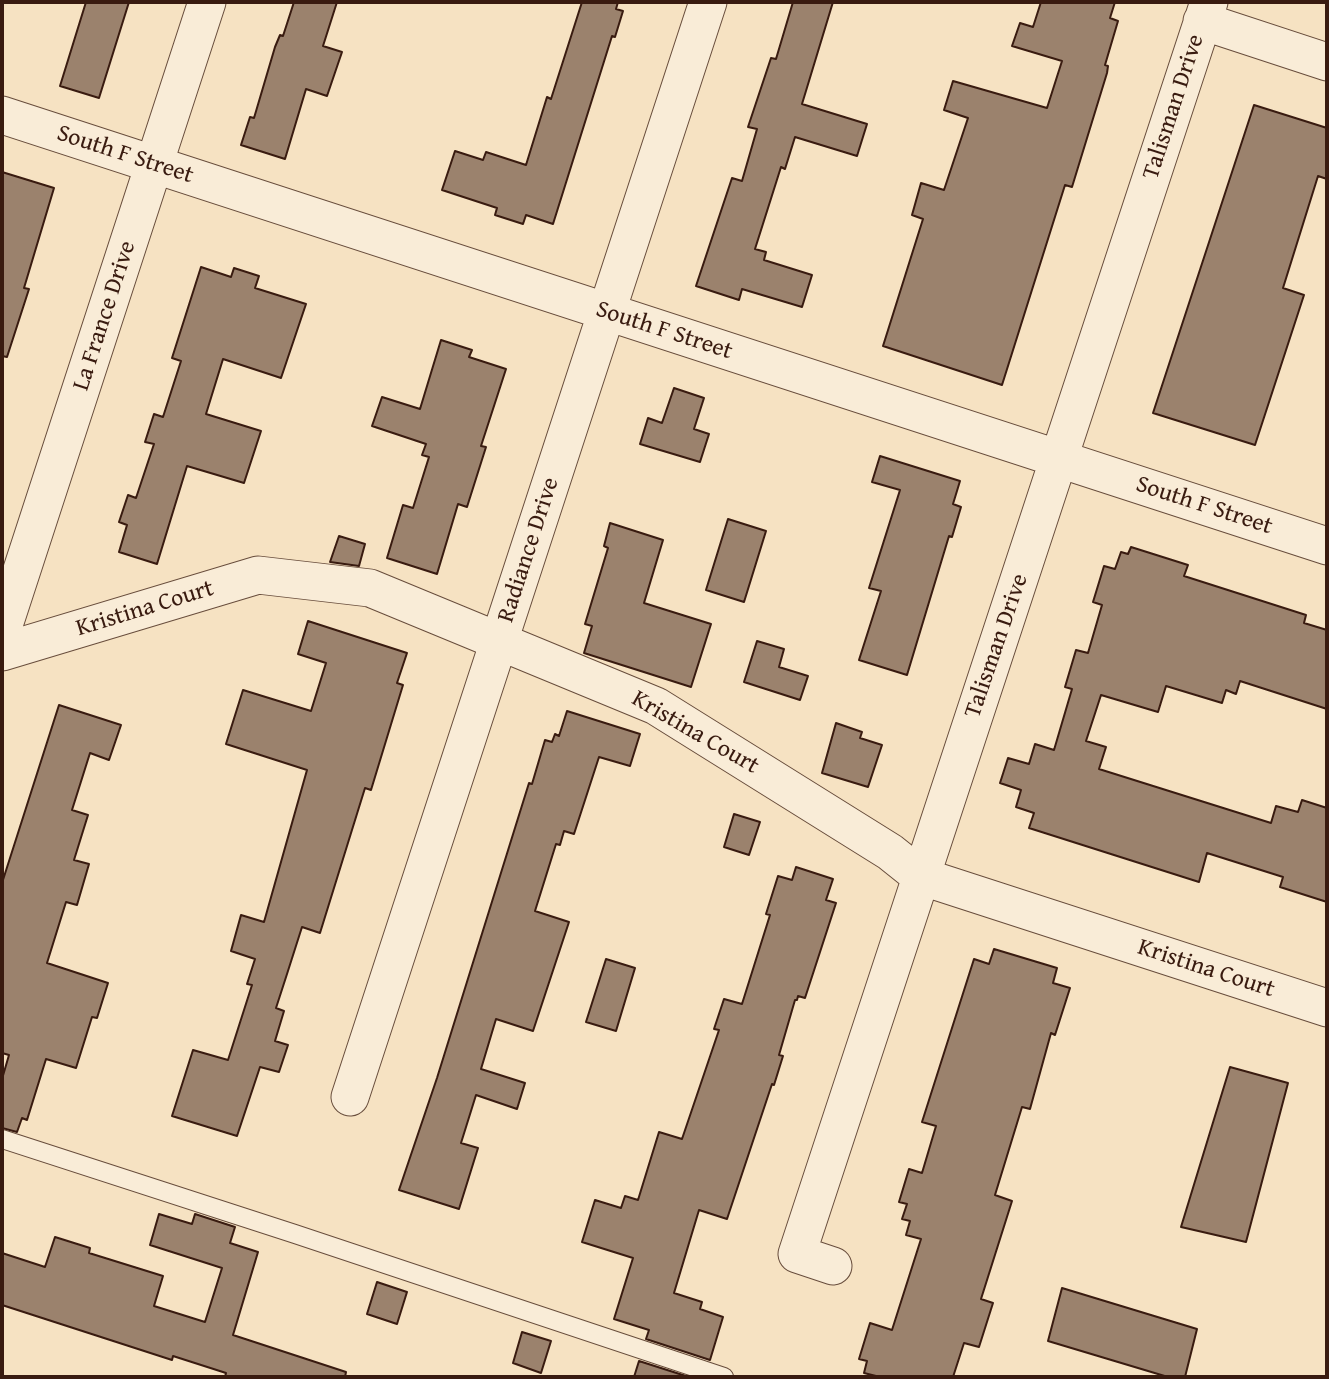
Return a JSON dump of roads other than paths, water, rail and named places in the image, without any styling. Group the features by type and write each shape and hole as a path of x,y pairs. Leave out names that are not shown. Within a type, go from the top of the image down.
{"street":[{"name":"La France Drive","path":"2,631 207,2"},
{"name":"Radiance Drive","path":"350,1097 708,2"},
{"path":"1206,11 1327,62"},
{"name":"Talisman Drive","path":"833,1266 797,1254 1206,11"},
{"name":"South F Street","path":"2,115 1327,546"},
{"name":"Kristina Court","path":"2,652 258,575 370,588 656,706 890,852 920,876 1327,1008"}],"lane":[{"path":"2,1139 724,1377"}]}
